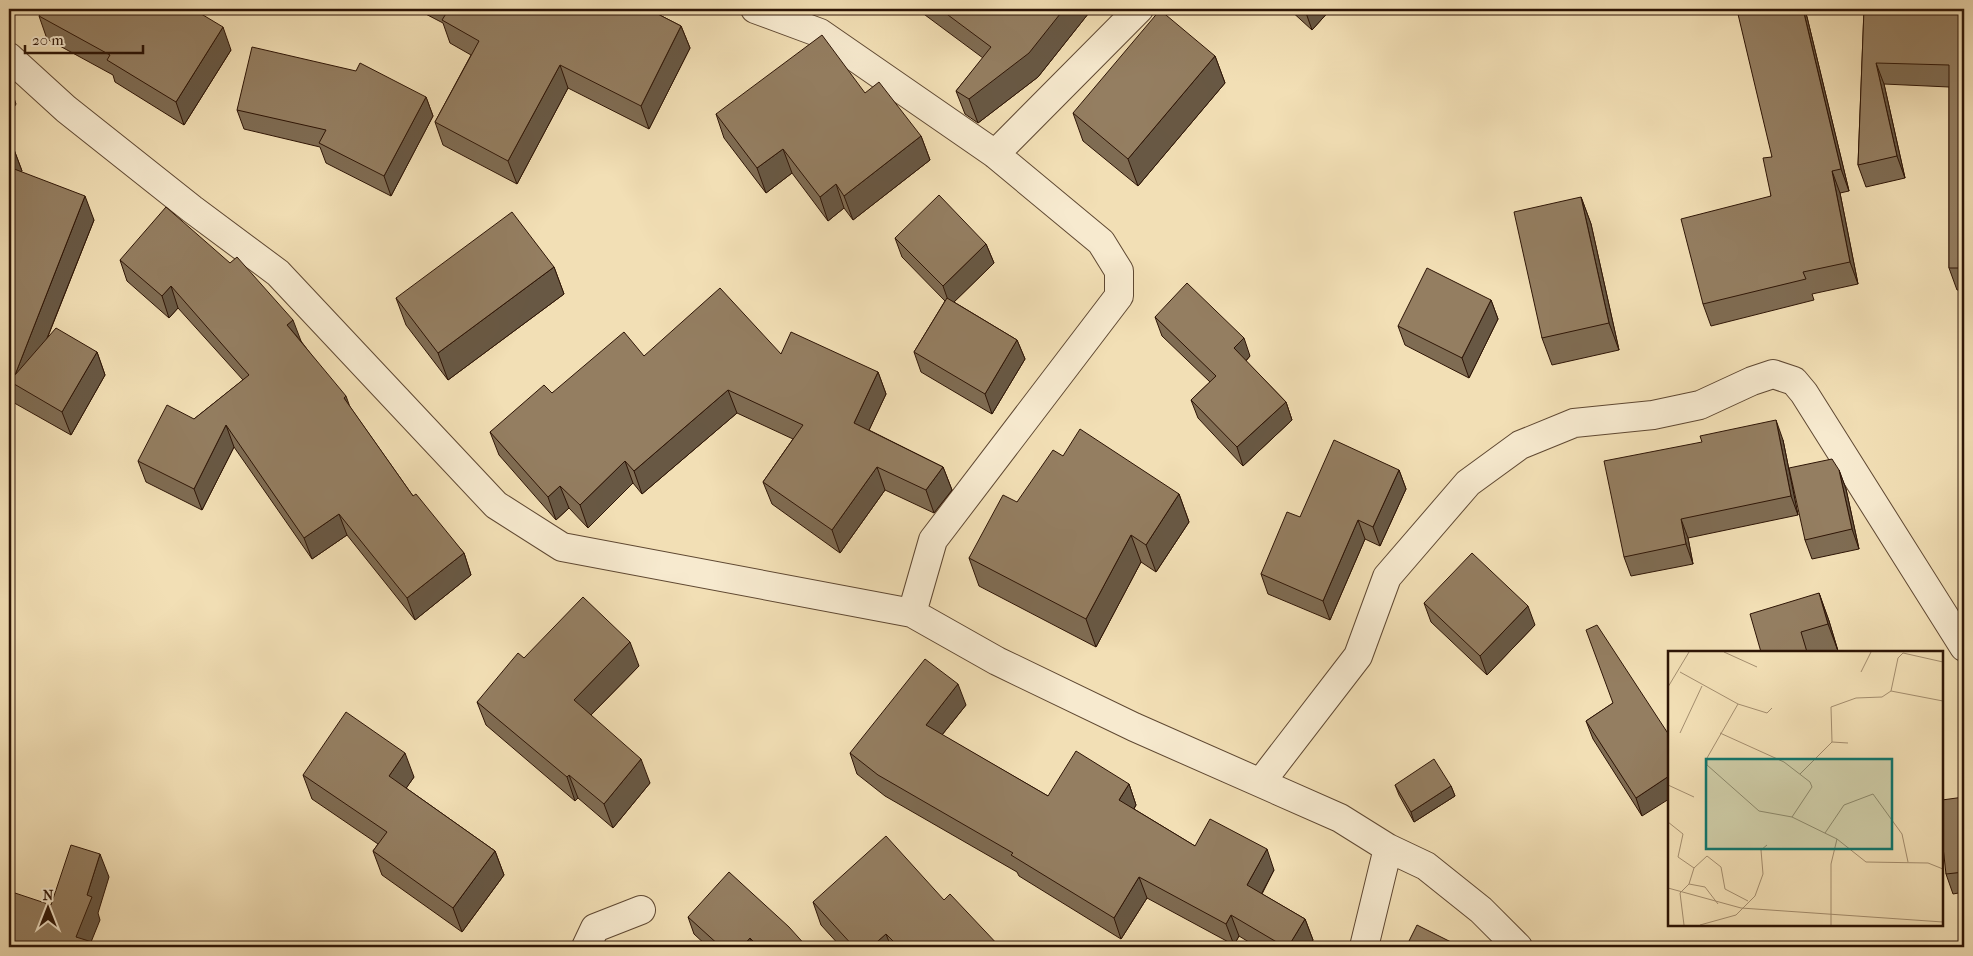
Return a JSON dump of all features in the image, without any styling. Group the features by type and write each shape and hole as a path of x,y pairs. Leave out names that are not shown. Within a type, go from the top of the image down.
{"street":[{"path":"755,9 820,34 995,154 1101,242 1119,271 1119,296 933,540 912,613"},
{"path":"995,154 1139,9"},
{"path":"9,57 81,121 192,209 278,273 496,505 562,547 912,613 998,661 1134,727 1340,818 1388,848 1426,866 1481,910 1518,947"},
{"path":"1261,782 1358,656 1387,577 1468,483 1520,445 1574,423 1653,415 1700,405 1752,381 1773,374 1794,381 1804,393 1964,647"},
{"path":"1364,947 1388,848"},
{"path":"586,947 595,928 640,910"}],"building":[{"path":"43,9 193,9 223,27 176,102 107,60 110,55 39,16"},
{"path":"449,9 648,9 681,26 641,106 560,65 508,161 435,122 479,41 442,20"},
{"path":"940,9 1064,9 1029,53 969,99 956,91 991,47"},
{"path":"1803,9 1841,169 1832,171 1850,262 1803,272 1806,279 1703,304 1681,219 1771,196 1763,158 1772,157 1737,10"},
{"path":"1864,9 1964,9 1964,268 1949,268 1949,65 1876,63 1897,156 1858,165"},
{"path":"1160,10 1215,56 1128,159 1073,113"},
{"path":"822,35 865,93 879,82 921,136 844,196 836,184 820,197 783,149 757,168 716,114"},
{"path":"252,47 356,71 360,63 426,97 384,176 319,143 326,130 237,110"},
{"path":"9,144 13,147 9,153"},
{"path":"9,167 85,196 15,375 56,328 97,352 62,412 9,381"},
{"path":"939,195 986,244 943,286 895,238"},
{"path":"1581,197 1609,323 1542,338 1514,212"},
{"path":"166,207 230,263 237,257 293,320 287,325 346,396 344,398 413,496 416,494 464,553 407,598 339,514 304,538 226,425 194,489 138,461 167,405 194,419 249,375 171,286 162,296 120,260"},
{"path":"512,212 554,267 438,353 396,298"},
{"path":"1427,268 1491,300 1462,358 1398,326"},
{"path":"1187,283 1244,338 1234,348 1286,402 1237,447 1191,400 1216,376 1155,317"},
{"path":"720,288 781,354 791,332 878,372 854,423 943,467 926,490 877,467 832,530 763,482 803,425 728,390 634,471 625,461 580,505 560,486 548,497 490,432 544,385 552,393 624,332 644,356"},
{"path":"947,298 1017,340 985,394 914,352"},
{"path":"1776,420 1791,496 1681,519 1686,544 1624,557 1604,461 1702,442 1700,436"},
{"path":"1080,429 1179,494 1146,545 1131,535 1086,619 969,558 1003,495 1017,502 1053,450 1063,456"},
{"path":"1334,440 1399,470 1373,527 1358,520 1323,601 1261,574 1287,512 1300,517"},
{"path":"1832,459 1839,470 1852,529 1805,540 1789,468"},
{"path":"1472,553 1528,606 1480,656 1424,603"},
{"path":"1819,593 1828,624 1801,632 1807,651 1761,651 1750,614"},
{"path":"583,597 630,642 574,700 641,759 604,804 569,775 567,777 477,702 518,653 524,658"},
{"path":"1597,625 1668,733 1668,777 1636,798 1586,721 1613,703 1586,630"},
{"path":"925,659 958,684 926,725 1048,796 1076,751 1129,784 1119,800 1195,846 1210,819 1267,849 1247,885 1305,919 1288,947 1231,915 1226,924 1139,877 1114,918 1011,855 1013,853 878,775 850,753"},
{"path":"346,712 405,753 389,776 495,851 453,908 373,851 387,832 303,775"},
{"path":"1434,759 1451,786 1411,812 1395,785"},
{"path":"1964,797 1964,872 1946,874 1943,847 1943,800"},
{"path":"886,836 944,900 950,894 1000,947 899,947 886,934 871,947 854,947 813,902"},
{"path":"71,845 100,854 87,895 92,897 76,937 108,947 9,947 9,891 51,905"},
{"path":"729,872 789,927 807,947 759,947 750,938 742,947 721,947 688,917"},
{"path":"1417,925 1461,947 1406,947"}]}
